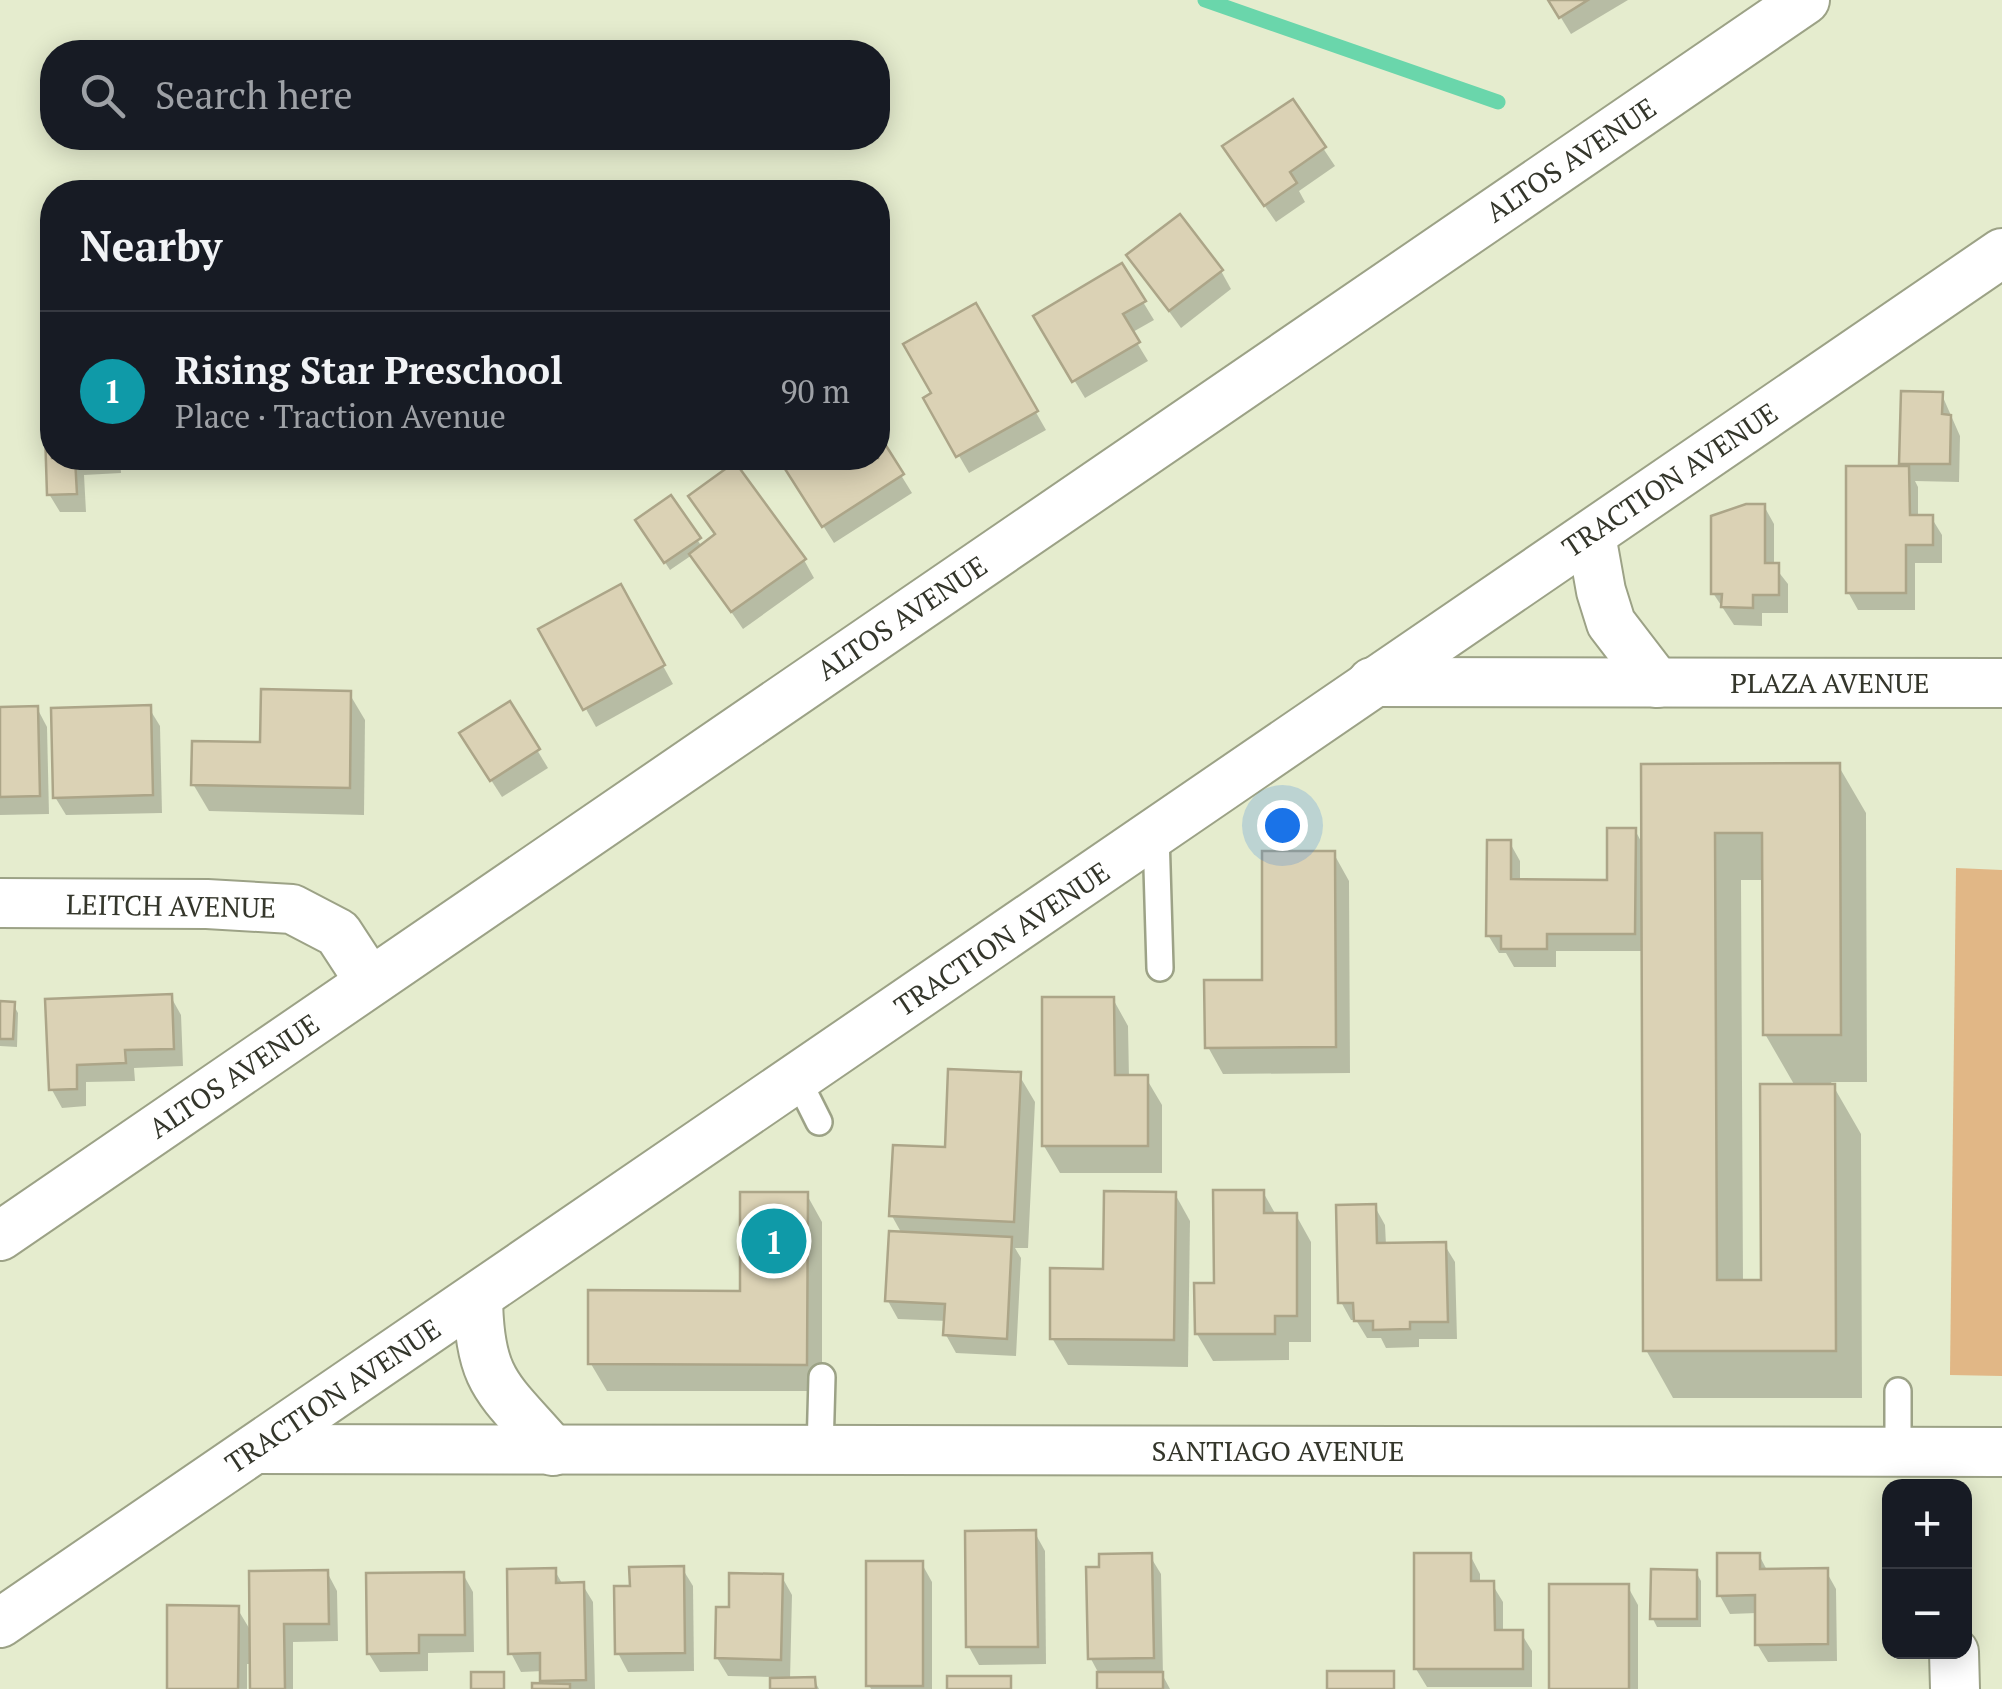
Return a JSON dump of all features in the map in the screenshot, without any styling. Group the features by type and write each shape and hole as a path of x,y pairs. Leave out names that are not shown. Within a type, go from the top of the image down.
{"street":[{"name":"ALTOS AVENUE","path":"0,1236 1805,0"},
{"name":"TRACTION AVENUE","path":"0,1623 2002,253"},
{"path":"1591,535 1611,623 1657,683"},
{"name":"PLAZA AVENUE","path":"1372,682 2002,683"},
{"name":"LEITCH AVENUE","path":"0,902 292,909 338,933 370,982"},
{"path":"478,1297 478,1342 494,1384 553,1451"},
{"name":"SANTIAGO AVENUE","path":"255,1449 1898,1452 1952,1469 2002,1452"},
{"path":"1954,1659 1955,1689"}],"lane":[{"path":"1156,834 1160,968"},
{"path":"797,1078 819,1122"},
{"path":"820,1451 822,1377"},
{"path":"1898,1390 1898,1452"}],"shaded area":[{"path":"1956,868 2002,870 2002,1376 1950,1375"}],"building":[{"path":"1548,0 1588,0 1559,18"},
{"path":"1293,99 1326,147 1290,172 1297,183 1264,206 1222,146"},
{"path":"1180,214 1223,270 1169,311 1126,255"},
{"path":"1122,263 1146,301 1123,314 1140,342 1072,382 1033,316"},
{"path":"976,303 1038,411 956,457 923,398 931,393 903,344"},
{"path":"1901,391 1943,392 1942,414 1951,415 1950,464 1899,464"},
{"path":"890,452 904,474 822,527 786,470 890,470"},
{"path":"1846,466 1909,466 1910,515 1933,515 1933,545 1906,545 1906,593 1846,593"},
{"path":"46,470 76,470 77,494 47,495"},
{"path":"724,470 741,470 806,559 731,612 689,554 715,534 688,496"},
{"path":"671,495 701,538 664,563 635,520"},
{"path":"1746,504 1765,504 1765,563 1779,563 1779,595 1753,595 1753,608 1721,607 1722,594 1711,594 1711,516"},
{"path":"621,584 665,665 583,710 538,629"},
{"path":"261,689 351,691 350,788 191,785 192,741 260,742"},
{"path":"510,701 540,749 490,781 459,733"},
{"path":"151,705 153,795 53,798 51,708"},
{"path":"38,706 40,796 0,797 0,707"},
{"path":"1840,763 1841,1035 1763,1035 1762,833 1715,833 1717,1280 1761,1280 1760,1084 1835,1084 1836,1351 1643,1351 1641,764"},
{"path":"1607,828 1636,828 1635,934 1547,934 1547,949 1501,949 1501,936 1486,936 1487,840 1511,840 1511,879 1607,880"},
{"path":"1262,851 1335,851 1336,1047 1205,1048 1204,980 1262,980"},
{"path":"172,994 174,1049 125,1050 126,1063 77,1065 77,1089 49,1090 45,999"},
{"path":"1042,997 1114,997 1115,1075 1148,1075 1148,1146 1042,1146"},
{"path":"0,1001 15,1002 13,1039 0,1039"},
{"path":"948,1069 1021,1072 1014,1222 889,1216 893,1145 945,1147"},
{"path":"1213,1190 1264,1190 1264,1213 1297,1213 1297,1316 1275,1316 1275,1334 1195,1334 1194,1283 1214,1283"},
{"path":"1104,1191 1176,1192 1174,1340 1050,1339 1050,1268 1103,1269"},
{"path":"740,1192 808,1192 807,1365 588,1364 588,1290 740,1291"},
{"path":"1376,1204 1377,1243 1446,1242 1448,1322 1410,1322 1410,1329 1373,1330 1373,1321 1354,1321 1353,1303 1338,1303 1336,1205"},
{"path":"889,1231 1012,1237 1007,1339 943,1335 945,1304 885,1301"},
{"path":"1036,1530 1038,1647 966,1647 965,1531"},
{"path":"1152,1553 1154,1658 1088,1659 1086,1567 1099,1567 1099,1554"},
{"path":"1414,1553 1471,1553 1471,1581 1494,1581 1495,1630 1523,1630 1523,1669 1414,1669"},
{"path":"1717,1553 1760,1553 1760,1569 1828,1568 1828,1644 1755,1645 1755,1595 1717,1596"},
{"path":"866,1561 923,1561 923,1686 866,1686"},
{"path":"684,1566 685,1653 615,1654 614,1586 630,1586 629,1567"},
{"path":"556,1568 556,1583 584,1582 586,1680 540,1681 540,1653 508,1654 507,1569"},
{"path":"1651,1569 1697,1570 1697,1619 1650,1619"},
{"path":"328,1570 329,1624 284,1624 285,1689 250,1689 249,1571"},
{"path":"464,1572 465,1635 419,1635 419,1653 367,1654 366,1573"},
{"path":"729,1573 783,1574 781,1660 715,1658 716,1607 729,1607"},
{"path":"1549,1584 1629,1584 1629,1689 1549,1689"},
{"path":"167,1605 239,1606 238,1689 167,1689"},
{"path":"1327,1671 1394,1671 1394,1689 1327,1689"},
{"path":"471,1672 504,1672 504,1689 471,1689"},
{"path":"1097,1672 1163,1672 1163,1689 1097,1689"},
{"path":"947,1676 1011,1676 1011,1689 947,1689"},
{"path":"815,1677 816,1689 770,1689 770,1678"},
{"path":"532,1683 570,1684 570,1689 532,1689"}],"waterway":[{"path":"1205,0 1498,102"}],"place":[{"name":"Rising Star Preschool","path":"774,1241"}]}
